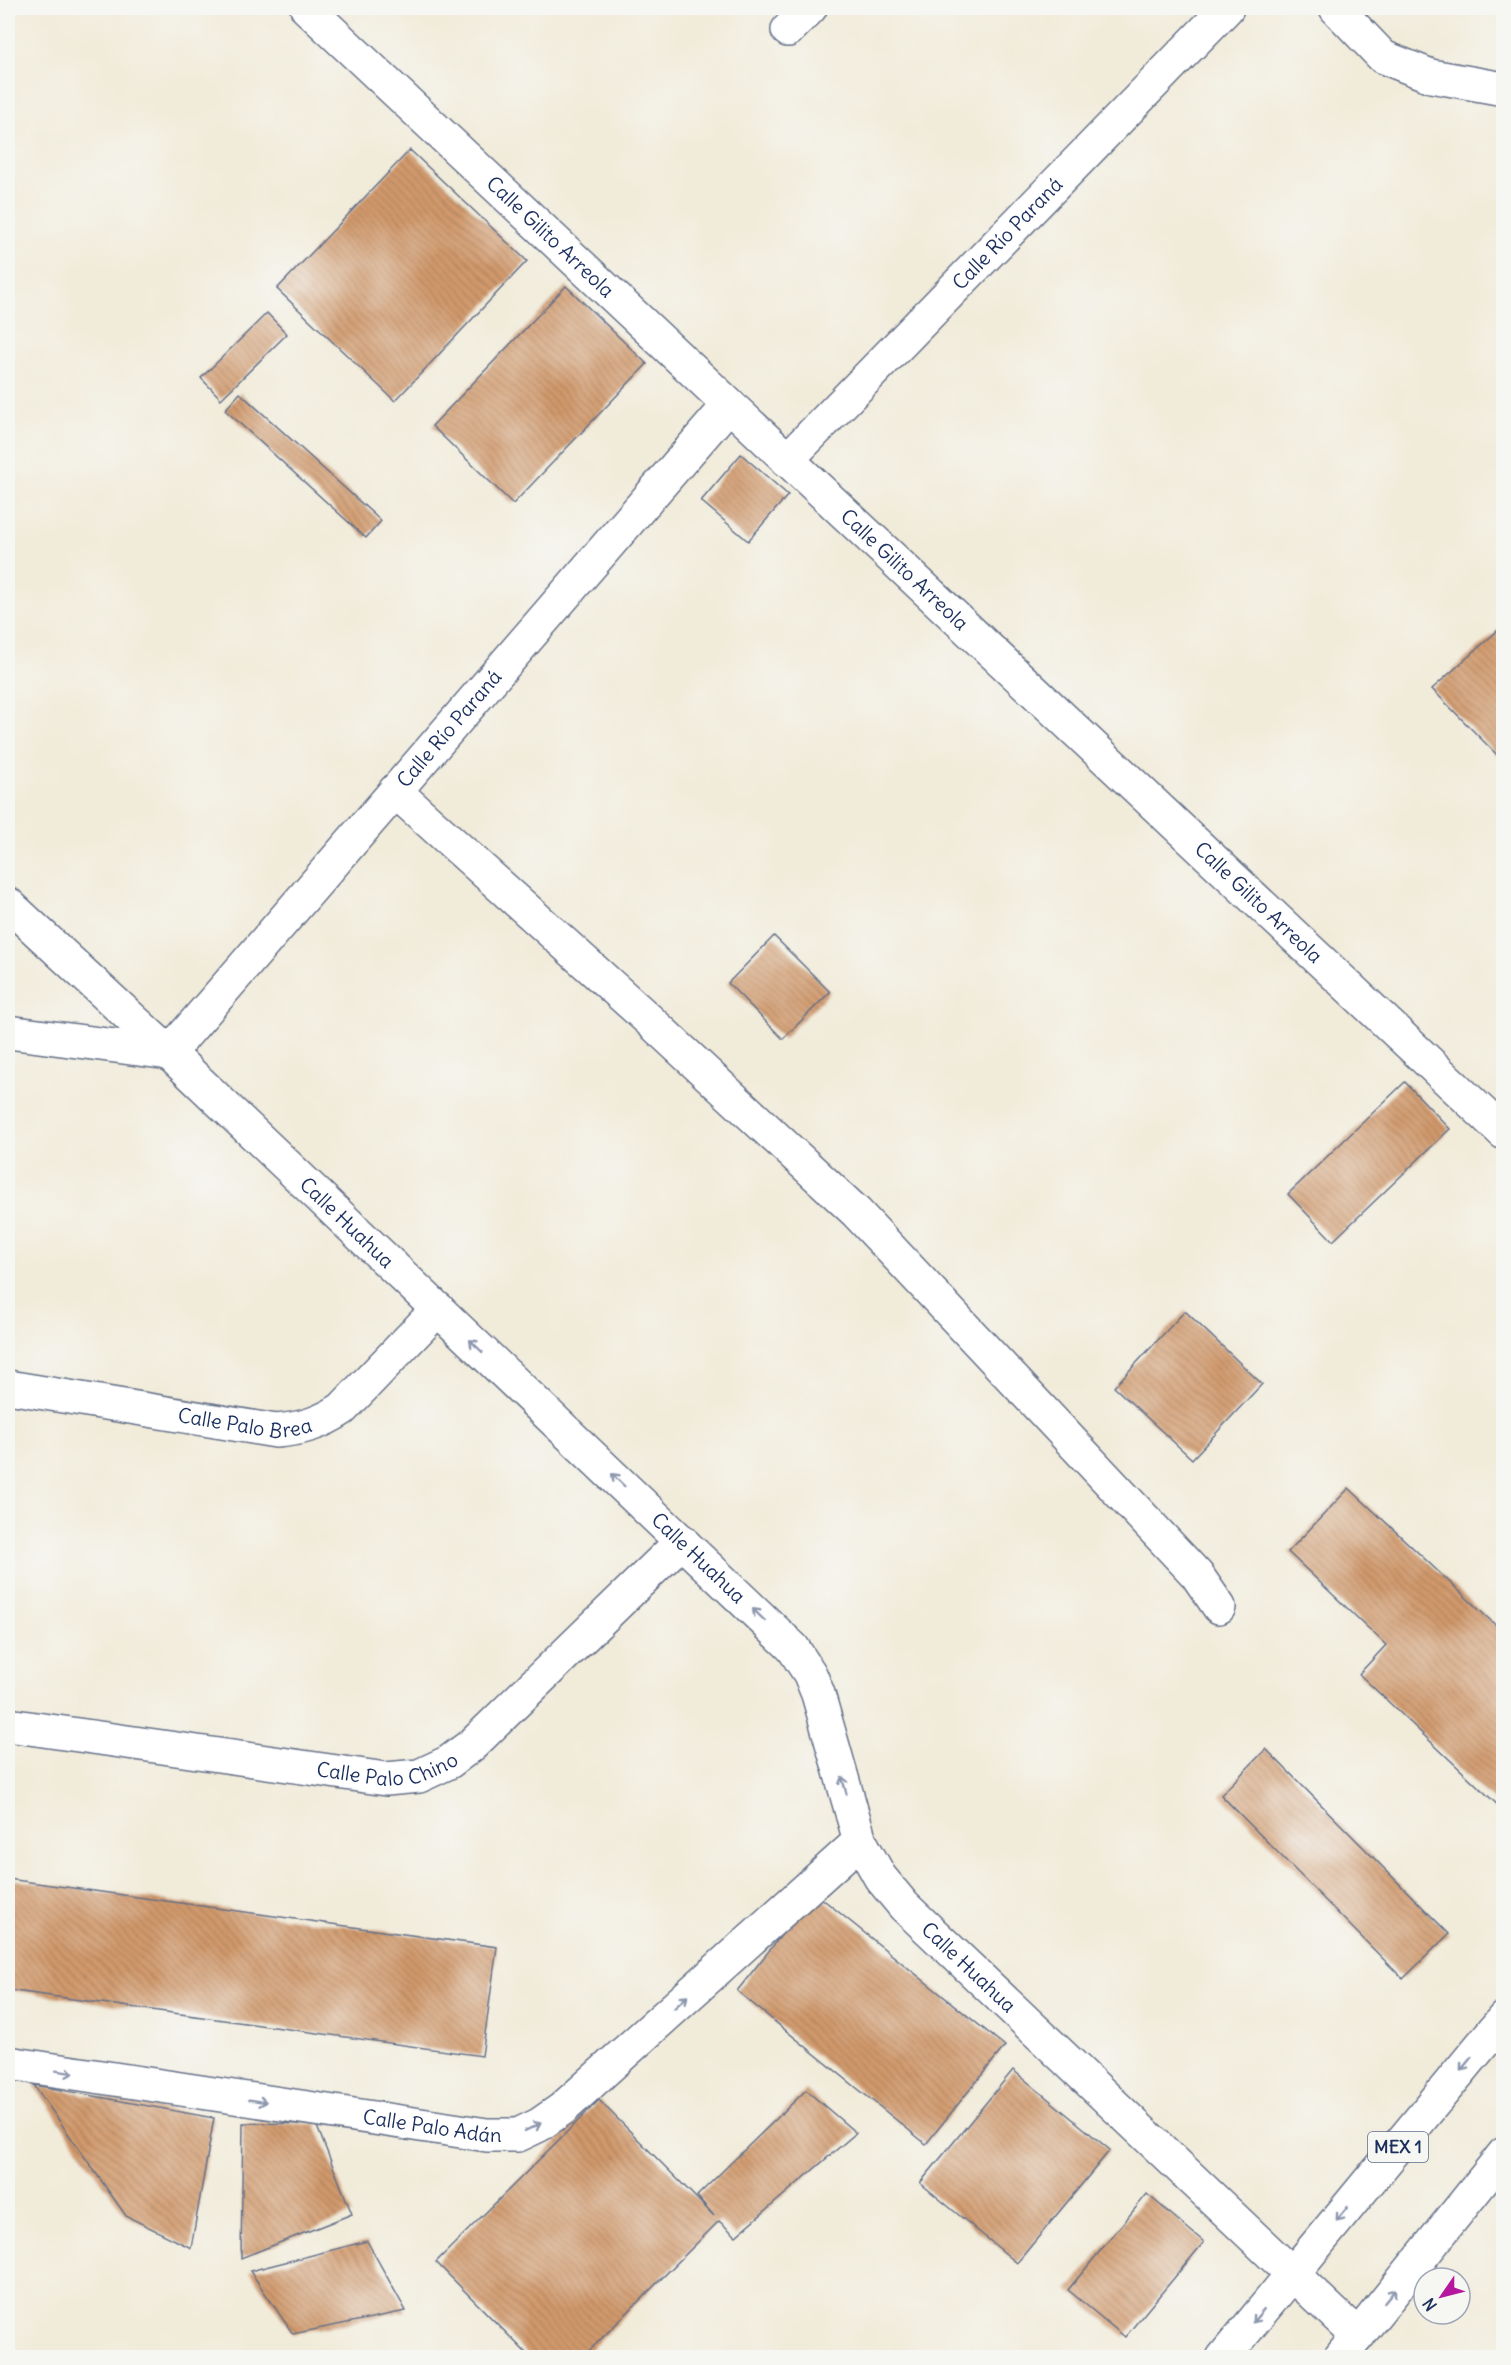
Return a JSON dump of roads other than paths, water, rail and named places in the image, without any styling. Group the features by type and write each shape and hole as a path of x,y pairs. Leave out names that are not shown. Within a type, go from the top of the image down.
{"main road":[{"name":"Calle Gilito Arreola","path":"307,8 1503,1133"},
{"path":"788,30 810,8"},
{"name":"Calle Río Paraná","path":"787,460 1227,8"},
{"path":"1336,8 1383,57 1431,76 1503,89"},
{"name":"Calle Río Paraná","path":"169,1053 729,405"},
{"path":"395,791 648,1019 856,1212 1197,1575 1219,1606"},
{"name":"Calle Huahua","path":"8,904 169,1053 794,1648 810,1674 818,1694 860,1841 880,1877 904,1906 1292,2275 1349,2347"},
{"path":"8,1032 169,1053"},
{"name":"Calle Palo Brea","path":"8,1388 276,1431 302,1429 325,1420 342,1408 438,1309"},
{"name":"Calle Palo Chino","path":"8,1725 386,1779 419,1776 449,1762 473,1744 682,1542"},
{"name":"Calle Palo Adán","path":"8,2063 487,2135 518,2135 539,2125 562,2109 860,1841"},
{"name":"MEX 1","path":"1223,2358 1503,2018"},
{"path":"1349,2347 1503,2154"}]}
